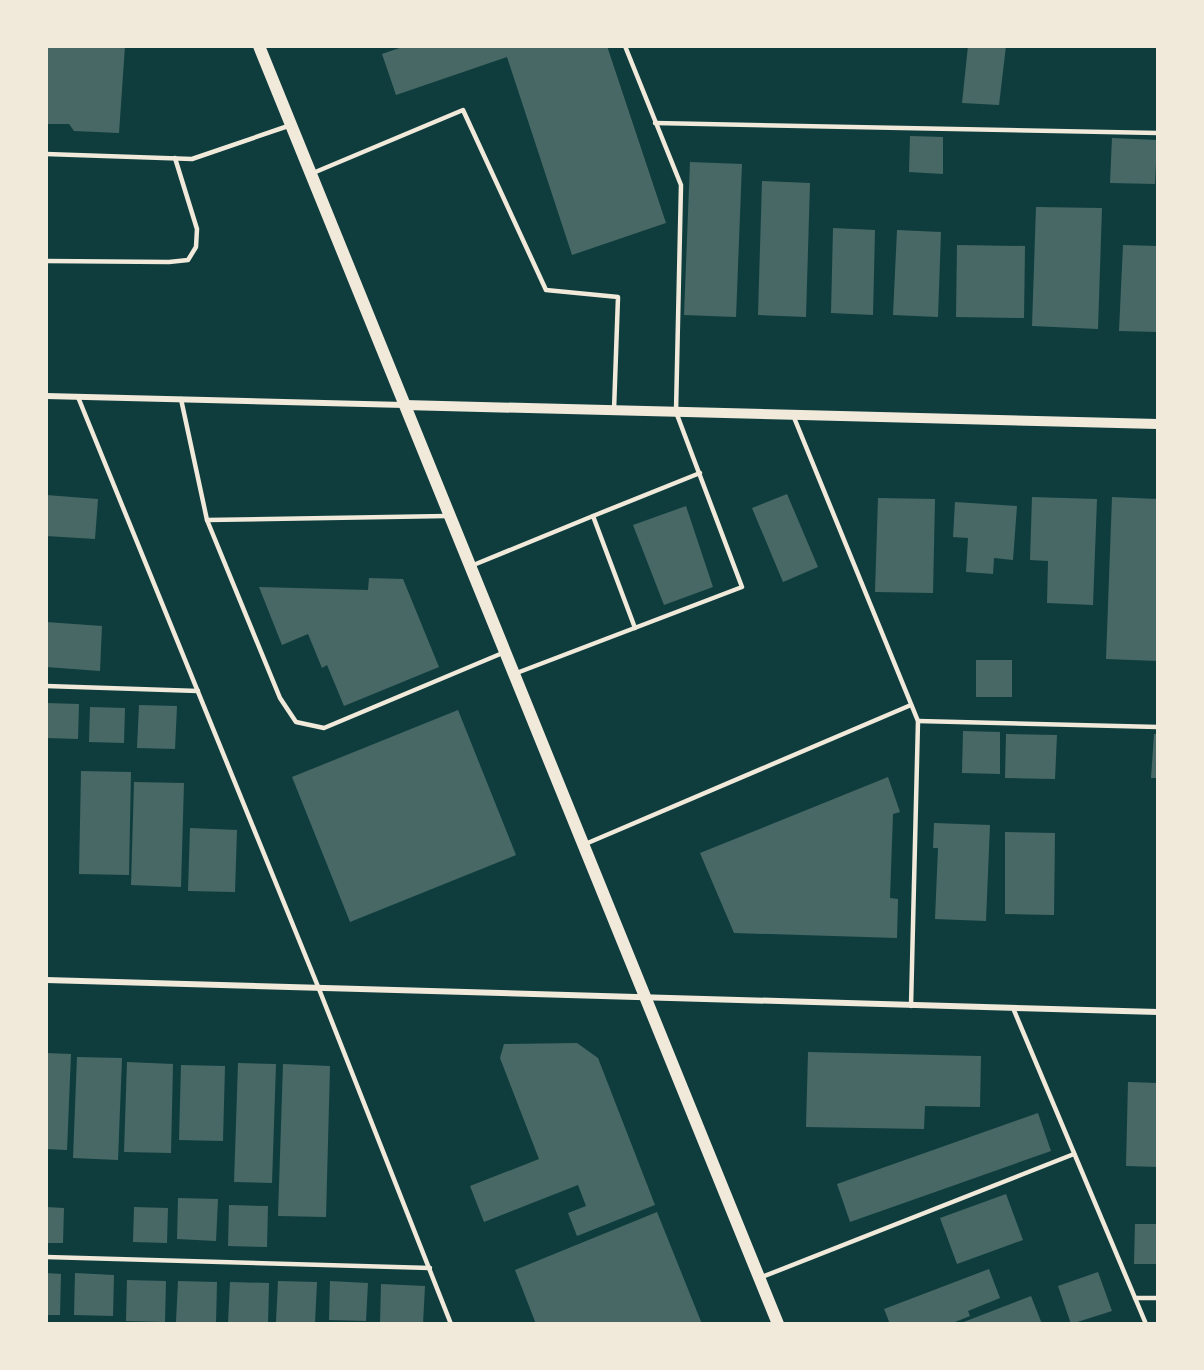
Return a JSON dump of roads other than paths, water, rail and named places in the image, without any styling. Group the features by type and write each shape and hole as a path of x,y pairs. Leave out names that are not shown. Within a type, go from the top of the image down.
{"main road":[{"path":"260,46 778,1323"}],"street":[{"path":"46,396 1158,424"},
{"path":"46,980 1158,1012"}],"lane":[{"path":"514,674 742,587 676,412 681,185 625,46"},
{"path":"311,174 463,110 546,290 618,297 614,410"},
{"path":"655,123 1158,133"},
{"path":"46,154 192,159 291,125"},
{"path":"46,261 169,262 188,260 196,247 197,229 175,158"},
{"path":"78,397 319,989 451,1323"},
{"path":"181,399 207,520 280,698 296,722 324,728 505,652"},
{"path":"792,415 918,721 911,1006"},
{"path":"470,566 700,473"},
{"path":"207,520 450,516"},
{"path":"593,516 635,628"},
{"path":"46,686 198,691"},
{"path":"583,844 911,705"},
{"path":"918,721 1158,727"},
{"path":"1013,1008 1146,1323"},
{"path":"759,1278 1074,1154"},
{"path":"46,1257 430,1268"},
{"path":"1135,1298 1158,1298"}]}
